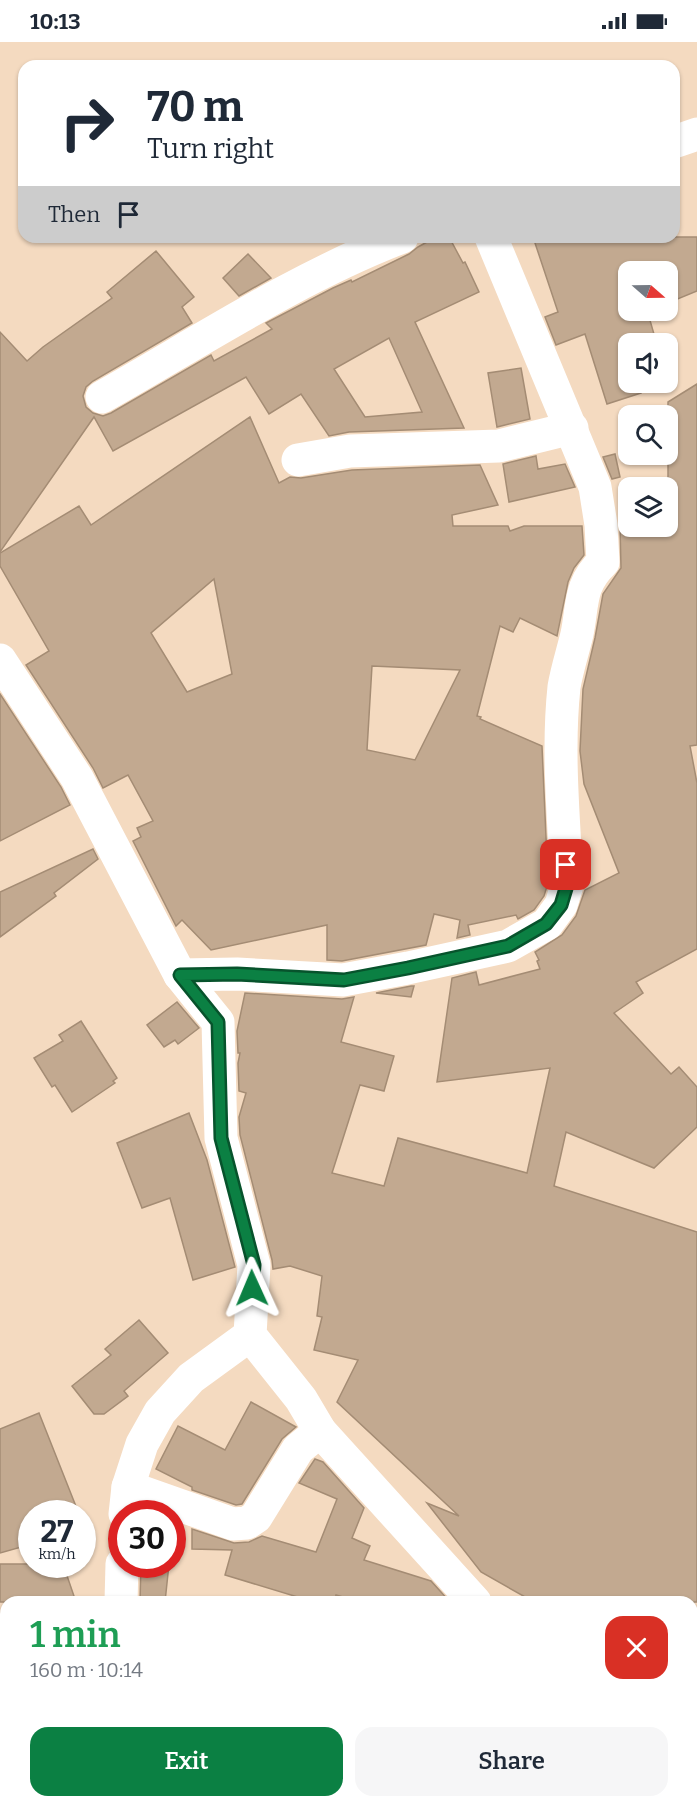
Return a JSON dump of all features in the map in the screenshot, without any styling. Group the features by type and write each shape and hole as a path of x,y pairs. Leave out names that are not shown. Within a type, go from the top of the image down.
{"street":[{"path":"680,140 697,134"},
{"path":"102,397 294,285 386,243"},
{"path":"180,975 237,974 344,980 508,946 546,924 561,905 567,885 560,741 565,685 578,632 584,587 590,576 603,562 601,525 595,487 494,243"},
{"path":"298,460 350,451 499,446 572,428"},
{"path":"0,660 77,778 180,975 218,1022 221,1138 254,1265 250,1335 301,1398 320,1431 470,1596"},
{"path":"127,1500 142,1444 160,1412 191,1378 250,1335"},
{"path":"186,1513 233,1524 247,1523 256,1517 298,1449 320,1431"},
{"path":"121,1596 122,1578"}],"building":[{"path":"680,237 697,237 697,291 678,299 678,261 618,261 618,321 650,321 654,333 618,333 618,393 641,393 607,404 585,334 556,345 545,317 558,312 535,243 680,243"},
{"path":"425,243 452,243 463,263 465,262 479,292 415,322 464,428 349,432 329,436 301,394 269,414 246,377 113,451 94,417 0,552 0,332 27,361 112,298 107,292 156,251 194,297 182,307 192,323 86,387 83,396 86,407 93,413 103,416 211,355 214,361 272,329 266,323 333,288 351,280 352,282 409,254","holes":["389,338 422,412 365,417 334,369"]},
{"path":"248,254 271,278 239,296 223,278"},
{"path":"521,368 530,419 497,427 488,373"},
{"path":"697,384 697,745 690,746 697,783 697,949 636,982 643,993 614,1013 671,1074 679,1067 697,1087 697,1127 654,1168 566,1132 554,1186 697,1232 697,1596 523,1596 481,1572 427,1503 459,1516 337,1402 358,1360 314,1350 322,1317 317,1316 322,1276 290,1266 273,1269 240,1135 239,1117 246,1093 239,1091 240,1053 238,1053 237,1031 245,993 342,999 354,997 341,1042 394,1056 384,1091 360,1085 332,1173 384,1186 398,1138 527,1173 550,1068 437,1082 452,978 476,972 479,985 540,969 535,952 562,935 576,916 585,890 619,873 584,784 580,751 583,689 603,594 621,568 620,537 678,537 678,477 668,477 668,465 678,465 678,405 668,405 668,402"},
{"path":"250,417 279,483 290,477 301,478 352,470 480,465 498,505 452,515 453,526 508,526 510,531 524,526 582,526 584,555 574,568 568,582 557,636 520,618 513,632 500,626 477,716 542,746 548,883 544,896 534,910 518,919 516,915 468,925 470,935 457,938 460,920 434,914 426,945 342,961 327,960 327,925 211,950 182,920 176,926 133,841 141,837 137,828 153,821 128,775 103,788 93,768 26,665 49,651 0,566 0,553 79,506 91,525","holes":["214,579 232,674 187,692 151,633","372,666 460,670 415,760 367,750"]},
{"path":"615,454 620,477 612,479 603,457"},
{"path":"536,456 538,469 565,464 575,487 509,502 503,464"},
{"path":"0,694 61,787 70,805 0,841"},
{"path":"93,849 98,859 54,893 56,896 0,937 0,892"},
{"path":"411,986 414,986 411,997 376,993"},
{"path":"177,1002 199,1028 178,1044 175,1040 164,1047 147,1025"},
{"path":"81,1021 117,1078 113,1081 115,1083 72,1112 55,1085 52,1087 34,1058 63,1041 59,1035"},
{"path":"189,1113 207,1160 235,1267 193,1280 170,1198 142,1208 117,1143"},
{"path":"139,1320 168,1353 124,1391 128,1396 104,1414 94,1414 72,1386 111,1355 105,1349"},
{"path":"251,1402 296,1427 282,1439 242,1504 236,1505 192,1490 192,1487 156,1469 178,1426 225,1450"},
{"path":"39,1413 73,1500 18,1500 18,1548 0,1553 0,1429"},
{"path":"315,1459 323,1462 364,1508 352,1538 370,1546 364,1560 431,1581 445,1596 294,1596 225,1575 232,1550 192,1549 192,1529 234,1543 249,1542 262,1536 316,1552 337,1499 299,1483"},
{"path":"0,1564 18,1564 18,1578 68,1578 74,1596 0,1596"},
{"path":"141,1578 168,1578 166,1596 140,1596"}],"route":[{"path":"252,1288 254,1265 221,1138 218,1022 180,975 274,975 344,980 508,946 546,924 561,905 567,885 566,865"}]}
